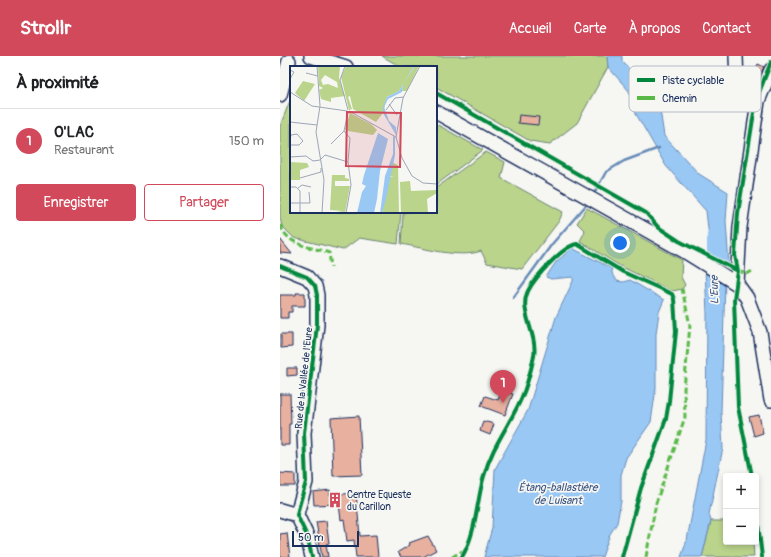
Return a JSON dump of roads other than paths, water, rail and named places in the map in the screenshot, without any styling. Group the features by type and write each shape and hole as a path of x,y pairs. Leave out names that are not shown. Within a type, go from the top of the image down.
{"street":[{"path":"310,56 343,66"},
{"path":"736,56 736,66"},
{"path":"280,95 290,58"},
{"path":"761,94 771,70"},
{"path":"732,281 756,112"},
{"path":"437,113 684,251 732,281 747,298 760,332 771,400"},
{"name":"Rue de la Vallée de l'Eure","path":"280,266 307,277 315,286 317,295 317,325 304,433 306,482 298,515"},
{"path":"280,510 298,515 307,536 312,557"}],"water":[{"path":"607,56 622,56 622,61 629,69 629,91 608,67"},
{"path":"635,112 660,112 664,136 699,174 728,192 726,221 729,265 711,255 706,211 666,166"},
{"name":"Étang-ballastière de Luisant","path":"572,248 611,268 613,276 617,281 623,282 630,280 664,300 659,312 656,334 656,388 651,422 626,458 621,475 621,501 617,523 610,534 602,557 484,557 492,528 495,469 528,410 556,317 573,281 573,277 551,279 546,277 556,262"},
{"path":"705,270 725,281 721,412 723,448 709,514 711,521 702,557 681,557 687,540 706,440 707,314"}],"waterway":[{"path":"593,195 606,172 624,161 659,148"},
{"path":"513,298 552,244 588,203"},
{"name":"L'Eure","path":"715,235 715,284"}],"place":[{"name":"O'LAC","path":"503,403"},
{"name":"Centre Equeste du Carillon","path":"335,500"}]}
